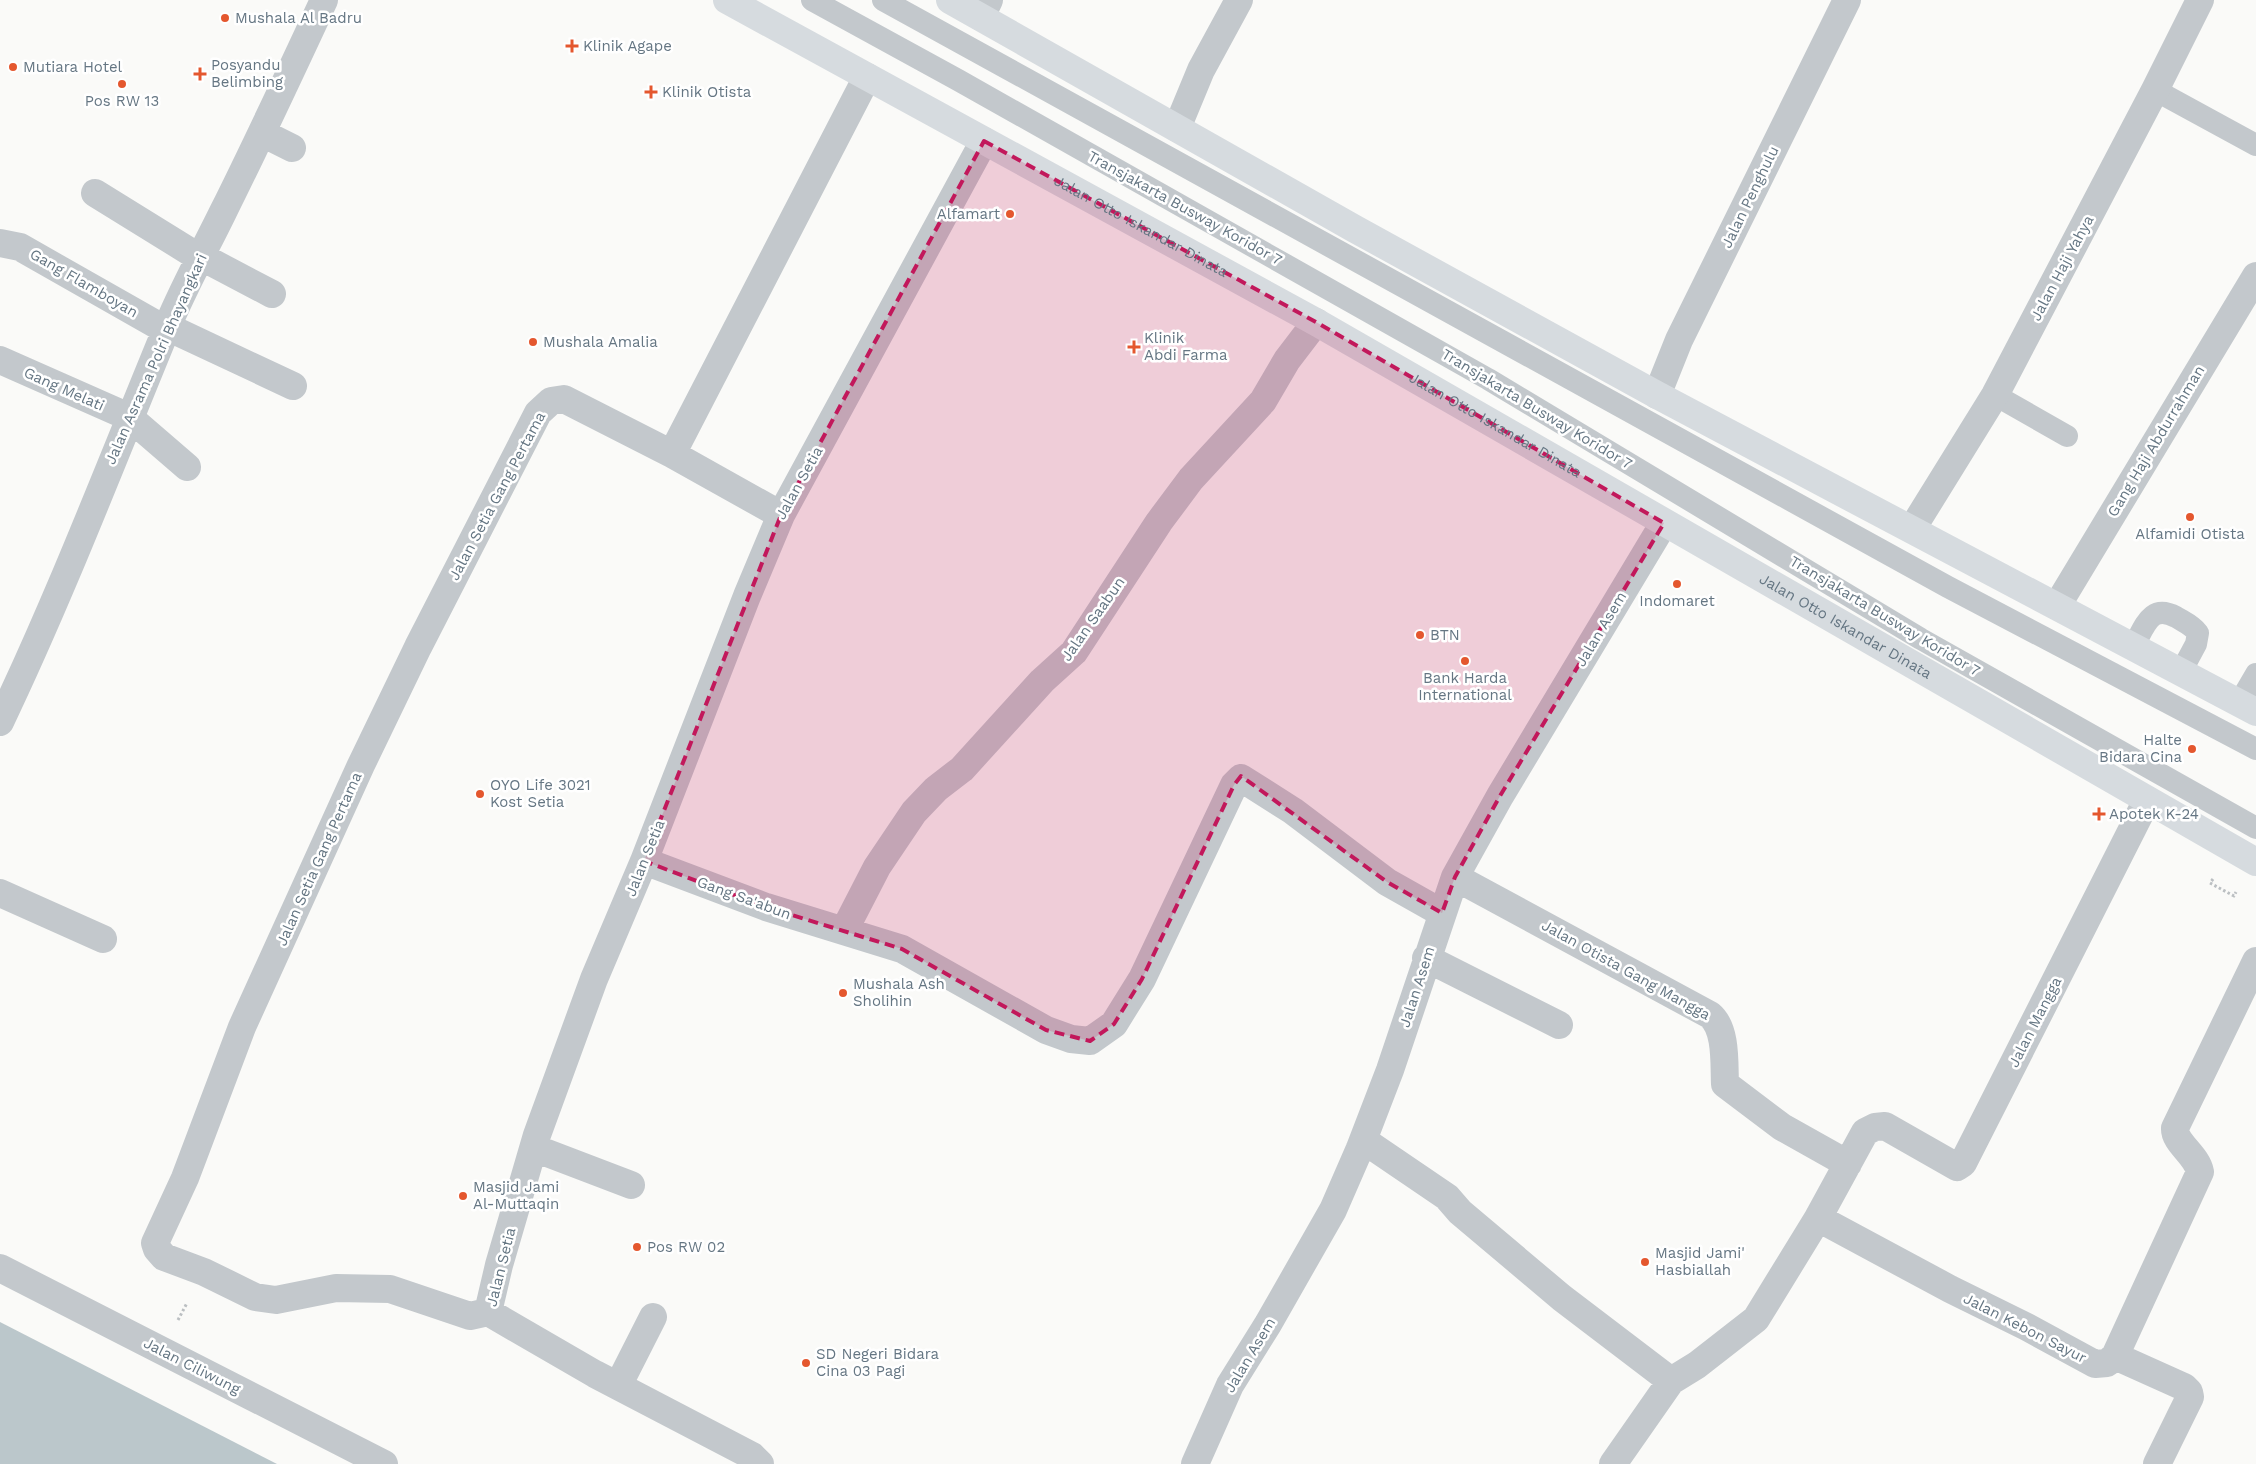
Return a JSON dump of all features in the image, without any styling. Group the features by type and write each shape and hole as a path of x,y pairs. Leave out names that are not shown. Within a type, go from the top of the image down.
{"main road":[{"name":"Jalan Otto Iskandar Dinata","path":"727,0 1316,322 2256,862"},
{"path":"950,0 985,9 1177,128 1355,230 1657,395 2248,708"}],"street":[{"name":"Jalan Asrama Polri Bhayangkari","path":"0,722 25,670 85,531 129,417 150,372 166,330 262,133 324,0"},
{"path":"1177,128 1201,70 1239,0"},
{"name":"Jalan Penghulu","path":"1657,395 1679,340 1847,0"},
{"name":"Jalan Haji Yahya","path":"1912,529 1995,395 2155,90 2200,0"},
{"path":"672,454 867,76"},
{"path":"262,133 292,148"},
{"name":"Jalan Setia","path":"760,1464 752,1456 618,1386 488,1312 499,1265 534,1148 594,979 644,861 747,596 781,515 984,141"},
{"path":"95,194 200,257 272,294"},
{"name":"Gang Flamboyan","path":"0,243 20,247 166,330 178,332 293,386"},
{"name":"Gang Haji Abdurrahman","path":"2057,606 2256,276"},
{"name":"Jalan Saabun","path":"844,930 876,867 914,812 936,790 962,769 1042,682 1074,652 1159,522 1191,479 1263,401 1287,360 1316,322"},
{"name":"Gang Melati","path":"0,360 129,417 187,467"},
{"name":"Jalan Setia Gang Pertama","path":"488,1312 470,1316 390,1289 336,1288 276,1300 255,1297 204,1272 164,1257 157,1249 155,1243 185,1178 242,1027 361,765 418,647 538,413 551,401 564,399 672,454 781,515"},
{"name":"Jalan Asem","path":"1195,1464 1230,1385 1268,1324 1328,1218 1360,1148 1390,1070 1426,958 1455,877 1500,796 1664,523"},
{"name":"Gang Sa'abun","path":"644,861 766,907 902,949 1046,1030 1071,1039 1090,1041 1114,1024 1142,979 1234,784 1241,778 1244,778 1293,811 1387,882 1442,913"},
{"name":"Jalan Mangga","path":"1848,1164 1865,1132 1875,1127 1885,1126 1957,1167 1963,1163 2147,800"},
{"name":"Jalan Otista Gang Mangga","path":"1455,877 1710,1015 1716,1020 1722,1040 1725,1084 1782,1127 1848,1164"},
{"path":"0,893 103,939"},
{"path":"1426,958 1559,1025"},
{"path":"2158,1464 2190,1397 2189,1392 2184,1387 2115,1356 2200,1172 2194,1157 2177,1138 2175,1128 2256,961"},
{"path":"1360,1148 1372,1146 1448,1198 1460,1212 1562,1298 1671,1381"},
{"path":"534,1148 631,1185"},
{"path":"1613,1464 1671,1381 1697,1365 1756,1319 1818,1218 1848,1164"},
{"name":"Jalan Kebon Sayur","path":"1818,1218 1950,1290 2027,1327 2095,1364 2107,1363 2115,1356"},
{"name":"Jalan Ciliwung","path":"0,1268 384,1464"},
{"path":"618,1386 653,1317"}],"lane":[{"name":"Transjakarta Busway Koridor 7","path":"812,0 958,80 1488,379 1921,639 2256,828"},
{"path":"883,0 1939,582 2256,749"},
{"path":"2155,90 2256,145"},
{"path":"1995,395 2067,436"},
{"path":"2133,647 2153,615 2159,612 2168,612 2193,627 2198,633 2196,644 2181,672"},
{"path":"2248,708 2256,674"}],"path":[{"path":"161,1351 204,1272"}],"highlighted area":[{"path":"984,141 1316,322 1664,523 1500,796 1455,877 1442,913 1387,882 1241,776 1234,785 1142,979 1114,1024 1090,1041 1046,1030 902,949 766,907 644,861 781,515"}],"shaded area":[{"path":"0,1322 277,1464 0,1464"}],"place":[{"name":"Mushala Al Badru","path":"225,18"},
{"name":"Klinik Agape","path":"572,46"},
{"name":"Mutiara Hotel","path":"13,67"},
{"name":"Posyandu Belimbing","path":"200,74"},
{"name":"Pos RW 13","path":"122,84"},
{"name":"Klinik Otista","path":"651,92"},
{"name":"Alfamart","path":"1010,214"},
{"name":"Mushala Amalia","path":"533,342"},
{"name":"Klinik Abdi Farma","path":"1134,347"},
{"name":"Alfamidi Otista","path":"2190,517"},
{"name":"Indomaret","path":"1677,584"},
{"name":"BTN","path":"1420,635"},
{"name":"Bank Harda International","path":"1465,661"},
{"name":"Halte Bidara Cina","path":"2192,749"},
{"name":"OYO Life 3021 Kost Setia","path":"480,794"},
{"name":"Apotek K-24","path":"2099,814"},
{"name":"Mushala Ash Sholihin","path":"843,993"},
{"name":"Masjid Jami Al-Muttaqin","path":"463,1196"},
{"name":"Pos RW 02","path":"637,1247"},
{"name":"Masjid Jami' Hasbiallah","path":"1645,1262"},
{"name":"SD Negeri Bidara Cina 03 Pagi","path":"806,1363"}]}
